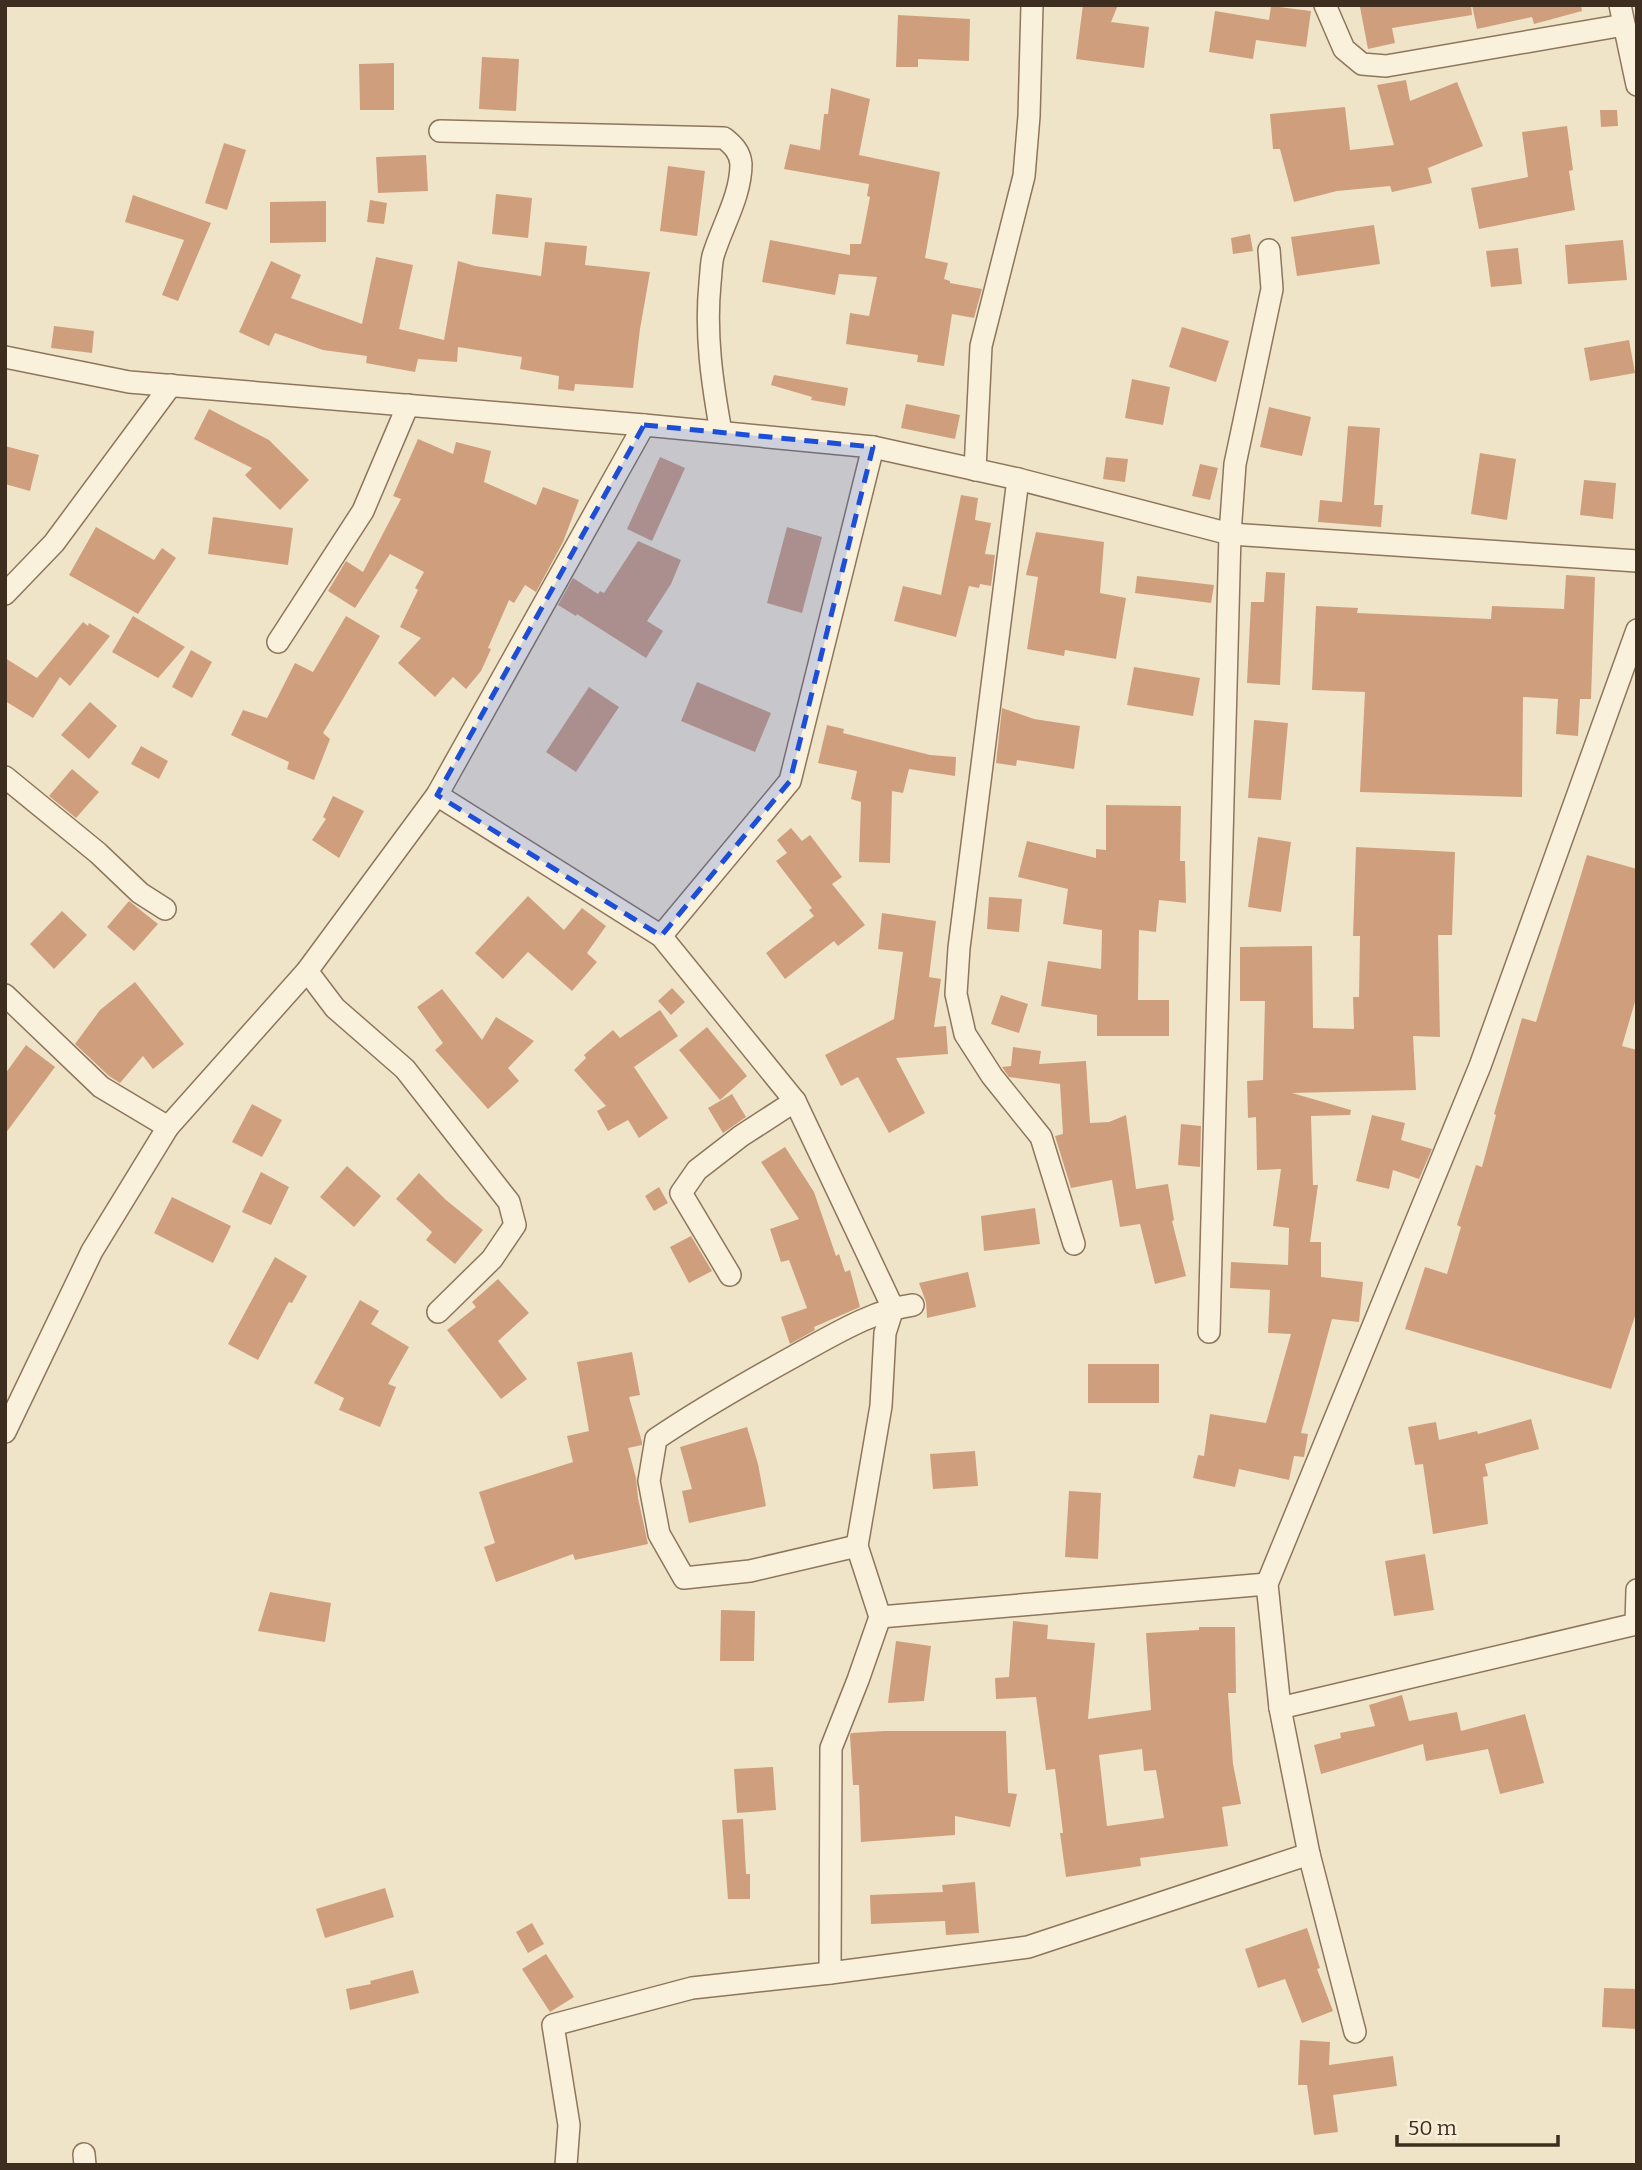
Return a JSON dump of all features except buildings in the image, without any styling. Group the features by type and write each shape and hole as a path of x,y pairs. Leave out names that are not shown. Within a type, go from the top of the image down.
{"street":[{"path":"975,470 981,346 1024,176 1029,116 1032,5"},
{"path":"1325,5 1344,49 1362,64 1386,66 1622,15 1637,85"},
{"path":"440,131 724,138 735,147 741,160 740,178 713,258 707,312 709,369 721,432"},
{"path":"1209,1332 1230,534 1235,464 1272,289 1269,250"},
{"path":"5,357 129,382 873,447 1018,479 1230,534 1637,561"},
{"path":"5,594 54,542 171,386"},
{"path":"278,642 363,511 408,405"},
{"path":"5,1432 92,1251 167,1126 307,971 437,795 643,425"},
{"path":"661,936 790,781 873,447"},
{"path":"1018,479 959,948 956,995 965,1034 992,1076 1041,1137 1074,1244"},
{"path":"1355,2032 1310,1854 1280,1708 1267,1584 1480,1066 1637,630"},
{"path":"5,777 98,853 140,893 165,909"},
{"path":"437,795 661,936 795,1101 903,1307"},
{"path":"307,971 335,1008 405,1069 509,1202 515,1225 492,1259 438,1312"},
{"path":"5,995 101,1087 167,1126"},
{"path":"730,1275 681,1193 697,1170 741,1136 795,1101"},
{"path":"830,1973 831,1748 880,1617 858,1546 881,1406 886,1333 903,1307"},
{"path":"858,1546 750,1571 684,1578 659,1534 649,1481 656,1439 713,1400 825,1339 903,1307"},
{"path":"880,1617 1267,1584"},
{"path":"1280,1708 1636,1623 1637,1591"},
{"path":"566,2165 569,2125 553,2025 692,1988 1028,1947 1310,1854"}],"highlighted area":[{"path":"644,425 873,447 790,781 661,936 437,795"}]}
